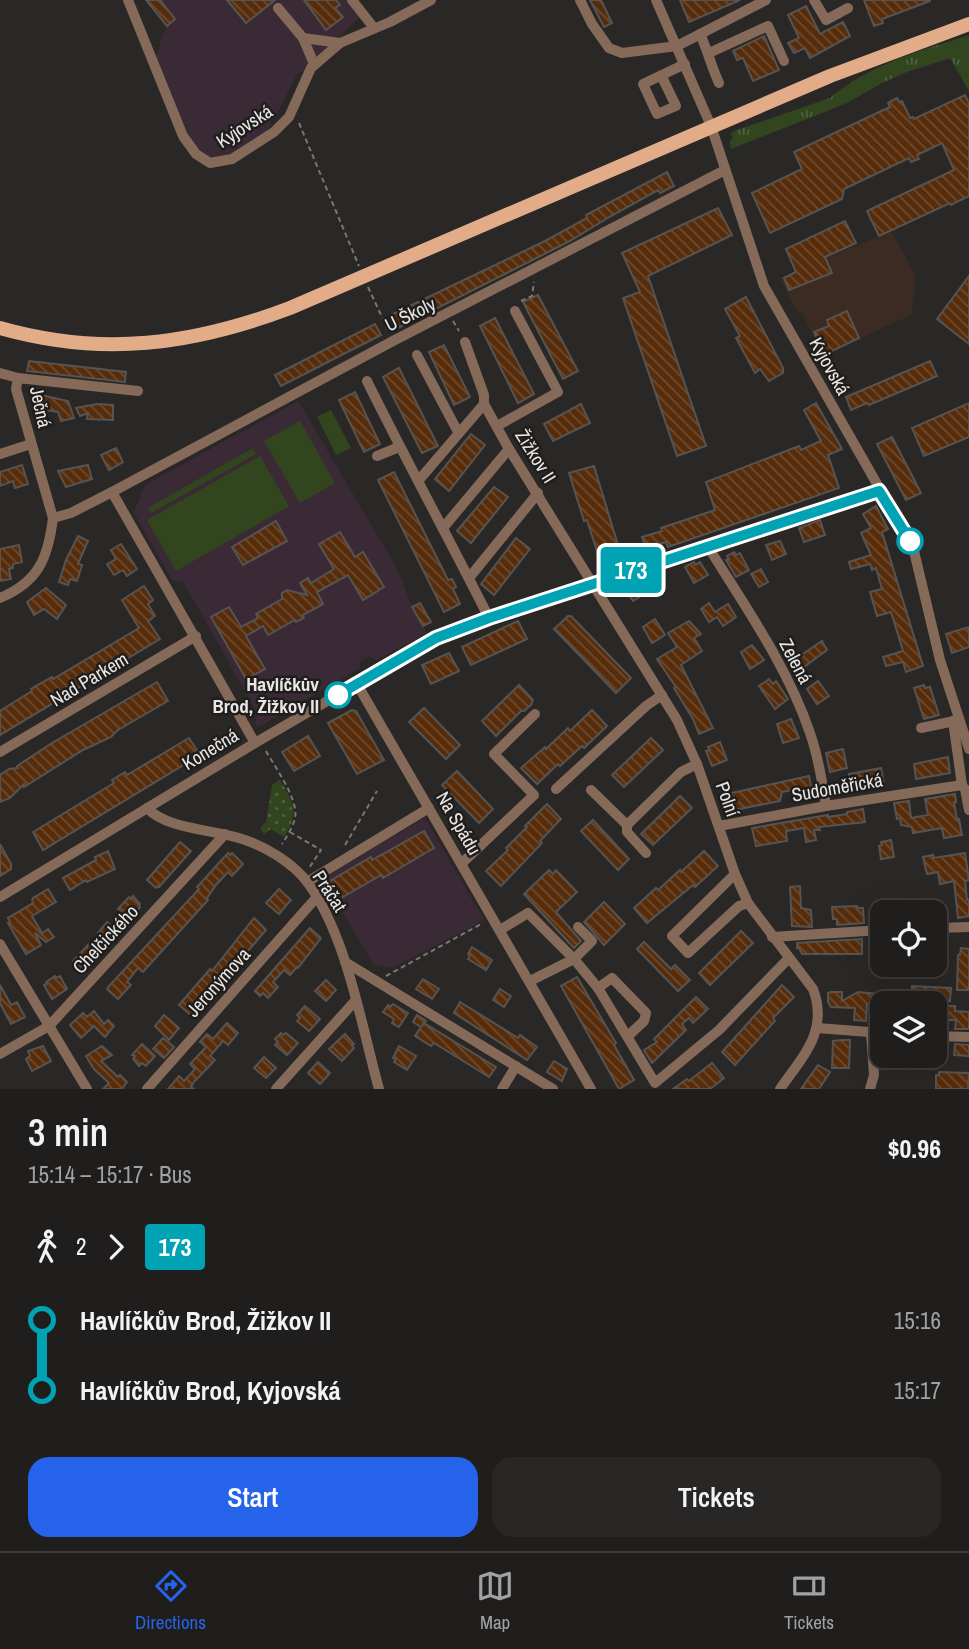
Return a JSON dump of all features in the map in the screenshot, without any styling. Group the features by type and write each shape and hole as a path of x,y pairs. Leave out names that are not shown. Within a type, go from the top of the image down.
{"main road":[{"path":"0,328 59,341 102,345 178,341 233,328 290,308 830,76 969,24"}],"street":[{"name":"Kyjovská","path":"128,0 183,136 195,154 211,163 232,159 274,131 289,117 314,64 340,43 390,22 431,0"},
{"path":"352,0 374,28"},
{"path":"580,0 592,24 609,48 622,53 677,46 766,0"},
{"name":"Kyjovská","path":"656,0 711,127 764,286 916,554 956,720 969,749"},
{"path":"814,0 826,20 848,8"},
{"path":"278,8 303,38 314,64"},
{"path":"709,52 768,26 784,61"},
{"path":"700,34 719,83"},
{"path":"303,38 340,43"},
{"path":"662,75 685,64"},
{"name":"U Školy","path":"112,492 393,341 725,170"},
{"path":"497,426 563,389 515,311"},
{"name":"Žižkov II","path":"465,342 484,395 484,404 593,583"},
{"path":"417,355 458,432"},
{"path":"0,373 18,378"},
{"name":"Ječná","path":"54,518 16,389 18,378 138,391"},
{"path":"367,380 489,618"},
{"path":"419,480 484,404"},
{"path":"0,454 31,444"},
{"path":"377,456 399,447"},
{"path":"443,528 509,449"},
{"name":"Konečná","path":"0,897 257,741 436,638 707,545 879,491"},
{"path":"0,598 33,579 47,547 54,518 71,513 112,492 257,741"},
{"path":"469,578 538,493"},
{"name":"Zelená","path":"707,545 791,685 810,733 826,806"},
{"name":"Polní","path":"593,583 677,720 748,903 808,982 816,998 819,1015 817,1028"},
{"name":"Nad Parkem","path":"0,752 196,635"},
{"name":"Na Spádu","path":"357,684 591,1089"},
{"path":"556,789 646,706 662,695"},
{"path":"462,863 534,795 494,754 535,714"},
{"path":"920,728 956,720 962,785 969,810"},
{"path":"646,853 627,832 627,825 681,772 696,764"},
{"name":"Sudoměřická","path":"719,826 962,785"},
{"path":"591,790 627,825"},
{"name":"Práčat","path":"147,808 155,817 170,823 225,834 258,845 305,880 332,925 345,962 379,1089"},
{"path":"305,880 429,808"},
{"name":"Chelčického","path":"0,1054 48,1026 225,834"},
{"path":"735,874 672,936 688,953 739,906 748,903"},
{"name":"Jeronýmova","path":"147,1089 316,898"},
{"path":"500,930 527,913 574,959 598,988 628,1036 651,1086 719,1030 789,958"},
{"path":"530,981 574,959 592,940 578,927"},
{"path":"947,928 969,927"},
{"path":"772,937 870,931"},
{"path":"0,944 87,1089"},
{"path":"345,962 553,1089"},
{"path":"598,988 612,978 646,1013 644,1021 628,1036"},
{"path":"276,1089 355,1001"},
{"path":"780,1089 812,1042 817,1028 870,1032"},
{"path":"947,1036 969,1037"},
{"path":"502,1089 516,1066"},
{"path":"870,1089 874,1068"}],"path":[{"path":"293,109 349,243"},
{"path":"515,311 520,302 532,296 536,268"},
{"path":"375,304 393,341"},
{"path":"449,314 465,342"},
{"path":"257,741 292,799 296,814 278,851"},
{"path":"334,864 377,791"},
{"path":"289,831 321,850 305,880"},
{"path":"376,980 493,918"}],"shaded area":[{"path":"160,0 357,0 366,11 306,69 297,74 270,122 271,126 264,133 229,155 213,158 207,157 191,142 156,58 163,34 175,19"},
{"path":"891,231 916,276 911,315 824,355 802,313 799,314 779,278"},
{"path":"298,401 397,568 412,607 427,633 376,660 368,656 361,661 359,669 259,727 255,726 257,713 184,583 172,580 134,513 145,485"},
{"path":"425,818 484,920 392,968 374,965 322,878"}],"green space":[{"path":"969,35 969,91 950,58 907,72 847,103 731,149 733,136 730,134 737,130 830,98 845,86 879,67"},
{"path":"331,410 351,448 336,455 317,417"},
{"path":"300,421 335,483 300,503 264,441"},
{"path":"253,448 256,454 151,513 148,508"},
{"path":"260,456 289,506 176,571 147,520"},
{"path":"280,780 293,808 292,821 284,837 271,829 264,834 260,828 266,822 272,785"}],"building":[{"path":"146,0 160,0 175,19 167,26"},
{"path":"227,0 275,0 246,23"},
{"path":"304,0 336,0 340,5 335,8 343,17 326,30"},
{"path":"590,0 601,0 612,23 604,27"},
{"path":"680,0 740,0 689,22"},
{"path":"864,0 930,1 882,19 883,23 874,26"},
{"path":"806,6 820,34 843,22 850,36 810,58 805,48 794,53 788,43 799,38 788,15"},
{"path":"764,36 779,70 753,81 743,58 737,60 733,51"},
{"path":"965,95 969,103 969,196 879,236 867,211 954,170 942,143 917,155 919,159 911,162 909,158 844,189 842,199 770,233 752,193 802,169 794,152 890,107 888,103 897,98 899,102 902,101 910,118 914,119"},
{"path":"667,172 674,186 660,193 658,190 570,241 398,328 391,315 545,241 587,218 586,215"},
{"path":"718,208 732,235 648,276 706,446 677,456 623,298 640,292 622,253"},
{"path":"845,221 856,243 825,257 832,273 789,290 784,278 796,272 786,249"},
{"path":"969,276 969,344 937,319"},
{"path":"538,295 578,371 563,379 523,302"},
{"path":"746,297 783,368 783,373 769,381 760,369 755,373 736,338 740,336 725,309"},
{"path":"847,311 859,338 824,355 814,332 829,326 827,320"},
{"path":"495,318 534,394 518,403 480,326"},
{"path":"375,324 381,335 281,386 275,375"},
{"path":"444,345 470,397 454,405 429,352"},
{"path":"29,361 126,372 125,382 27,371"},
{"path":"930,361 937,376 851,410 846,397"},
{"path":"399,368 438,446 422,453 383,377"},
{"path":"355,392 380,444 364,452 339,400"},
{"path":"41,395 68,401 74,418 61,421 58,412 39,409"},
{"path":"816,403 842,449 828,455 839,488 668,547 666,542 646,548 642,537 715,510 706,482 799,446 801,450 821,441 804,410"},
{"path":"969,403 969,437 924,456 912,428"},
{"path":"97,404 113,405 113,420 87,419 88,413 80,416 76,408"},
{"path":"581,404 590,423 553,441 544,424"},
{"path":"471,434 485,445 449,491 435,479"},
{"path":"892,437 921,493 906,500 877,444"},
{"path":"116,448 123,462 109,470 101,455"},
{"path":"22,465 28,484 15,488 13,481 0,486 0,472"},
{"path":"88,465 92,479 66,487 58,471"},
{"path":"594,466 621,555 600,561 569,473"},
{"path":"394,472 448,580 452,579 456,587 453,589 460,604 444,612 378,480"},
{"path":"494,487 508,497 471,543 457,531"},
{"path":"876,506 888,529 882,532 923,666 906,672 903,662 886,666 883,657 903,651 891,612 877,616 870,592 882,589 876,568 872,570 870,564 851,569 849,562 871,555 861,533 871,528 863,514"},
{"path":"820,520 825,535 804,542 799,528"},
{"path":"276,521 287,541 243,565 232,547"},
{"path":"340,532 355,557 363,552 384,587 363,600 348,575 317,592 323,604 303,615 304,618 268,635 263,626 246,636 265,669 246,679 211,617 229,607 241,627 258,618 256,614 282,599 282,593 287,590 307,595 300,583 308,578 311,583 334,569 319,544"},
{"path":"78,536 88,541 78,564 82,565 77,581 70,579 68,585 59,582"},
{"path":"516,538 530,549 494,595 481,584"},
{"path":"780,541 786,554 772,560 766,545"},
{"path":"121,544 137,569 127,576 123,570 114,575 107,564 116,559 111,550"},
{"path":"19,545 22,562 13,564 13,568 9,569 11,579 0,581 0,549"},
{"path":"734,552 736,555 740,553 749,570 736,577 726,560 729,559 727,556"},
{"path":"694,562 695,565 700,562 708,575 694,583 685,567"},
{"path":"761,569 768,582 759,587 751,574"},
{"path":"638,581 646,593 633,601 625,589"},
{"path":"144,586 153,600 148,604 155,616 148,621 160,639 0,735 0,711 32,691 31,689 52,677 53,679 139,628 122,600"},
{"path":"46,588 66,605 57,619 44,609 34,615 27,602"},
{"path":"420,603 431,622 423,626 412,607"},
{"path":"709,603 715,612 728,604 736,617 723,626 717,617 709,622 701,609"},
{"path":"571,616 631,678 616,693 554,629"},
{"path":"655,619 665,635 652,643 643,627"},
{"path":"518,621 527,639 471,665 462,647"},
{"path":"689,621 701,634 694,638 702,651 681,665 713,728 699,734 674,688 676,687 657,659 677,647 668,633"},
{"path":"969,627 969,647 952,653 946,634"},
{"path":"822,641 827,650 800,670 794,660"},
{"path":"752,645 764,660 750,669 741,652"},
{"path":"449,653 459,671 431,684 422,665"},
{"path":"769,679 773,684 776,681 788,699 775,709 759,686"},
{"path":"818,681 829,696 817,704 807,689"},
{"path":"157,682 168,701 24,787 24,784 10,798 0,802 0,775 9,769 18,768 17,766 52,743"},
{"path":"519,685 533,700 531,705 521,711 496,736 482,721"},
{"path":"924,685 925,688 930,687 939,715 924,719 914,688"},
{"path":"424,708 460,745 446,759 409,722"},
{"path":"352,710 356,711 384,760 357,774 328,723"},
{"path":"592,710 607,726 584,748 582,746 560,766 558,764 537,784 521,768 568,728 570,731"},
{"path":"791,719 799,738 783,743 777,724"},
{"path":"308,736 320,756 294,771 282,752"},
{"path":"189,738 200,755 43,850 33,832 114,783 112,780 125,772 127,775"},
{"path":"651,738 663,750 624,787 612,775"},
{"path":"720,742 727,760 712,766 706,751 710,750 708,747"},
{"path":"843,749 847,768 830,772 826,753"},
{"path":"948,757 950,773 916,779 914,764"},
{"path":"881,768 884,784 869,786 868,781 850,784 849,774"},
{"path":"457,771 493,809 479,823 442,785"},
{"path":"809,776 813,796 800,798 798,789 782,792 780,801 729,811 727,794"},
{"path":"955,794 957,820 959,819 962,835 944,838 942,828 913,833 912,827 901,825 900,818 897,819 894,803 909,801 911,818 928,815 925,799"},
{"path":"680,796 692,808 653,845 641,834"},
{"path":"547,804 561,819 501,886 486,871 508,850 506,848"},
{"path":"863,809 865,822 819,827 820,830 814,830 816,840 806,842 804,828 786,831 787,841 756,846 752,828 847,814"},
{"path":"593,820 629,859 618,870 581,831"},
{"path":"424,831 434,848 383,878 381,875 343,897 340,893 337,895 330,881"},
{"path":"891,840 894,857 881,859 881,842"},
{"path":"180,842 191,851 156,888 147,880"},
{"path":"0,844 11,869 0,876"},
{"path":"108,851 115,869 87,882 86,880 70,890 63,878"},
{"path":"704,851 718,866 647,923 634,908"},
{"path":"228,853 232,853 243,864 232,876 228,872 216,885 208,900 143,972 138,968 127,982 131,985 118,999 107,989 109,986 199,889 197,887"},
{"path":"965,853 969,880 965,881 969,916 958,918 954,881 940,884 938,872 927,874 923,857"},
{"path":"549,870 553,874 556,870 577,892 556,912 581,941 574,948 524,894"},
{"path":"800,886 801,908 811,910 812,927 792,926 790,887"},
{"path":"48,889 56,902 32,916 42,933 48,929 54,937 46,942 35,933 41,945 26,954 8,923 8,918 33,903 33,898"},
{"path":"279,889 291,900 279,914 266,903"},
{"path":"133,896 140,907 131,920 118,909"},
{"path":"604,902 625,924 604,945 584,922"},
{"path":"832,907 863,908 864,923 837,925 837,919 833,919"},
{"path":"254,918 266,930 235,966 233,964 220,978 222,980 191,1015 179,1005 210,969 212,971"},
{"path":"107,922 119,932 107,946 93,946 91,951 98,956 87,969 80,967 73,961 90,943 92,945 101,936 98,933"},
{"path":"310,928 321,938 298,968 290,975 284,970 273,982 278,987 268,998 263,993 260,996 255,991"},
{"path":"741,931 753,943 710,985 699,973"},
{"path":"862,939 862,954 802,954 797,948 797,943"},
{"path":"644,942 671,969 675,965 690,980 678,991 637,949"},
{"path":"472,947 492,960 486,970 468,959"},
{"path":"961,948 969,949 969,990 957,990 958,955"},
{"path":"55,976 60,976 67,989 52,999 44,985"},
{"path":"577,977 616,1043 614,1045 634,1080 619,1089 561,986"},
{"path":"423,979 439,989 432,999 416,989"},
{"path":"326,980 336,990 326,1001 315,991"},
{"path":"0,985 11,1005 17,1002 25,1017 11,1024 0,1003"},
{"path":"782,985 794,997 735,1065 722,1052"},
{"path":"912,986 951,988 950,1001 947,1001 947,991 912,991"},
{"path":"500,989 511,996 504,1007 493,1000"},
{"path":"842,992 842,1001 858,992 870,993 866,1021 854,1020 855,1008 831,1007 828,993"},
{"path":"696,997 708,1009 693,1023 689,1018 682,1024 686,1030 652,1063 644,1050 657,1042 654,1039"},
{"path":"460,1002 537,1047 527,1060 454,1013"},
{"path":"393,1004 408,1013 399,1027 392,1023 394,1019 383,1012 388,1005 390,1007"},
{"path":"305,1006 320,1019 309,1031 297,1021 300,1018 297,1015"},
{"path":"947,1006 955,1006 955,1011 969,1012 969,1029 955,1029 956,1020 947,1020"},
{"path":"94,1011 104,1024 108,1020 114,1026 105,1037 94,1026 81,1038 70,1025 83,1013 87,1017"},
{"path":"164,1015 179,1028 169,1040 155,1026"},
{"path":"417,1015 426,1021 424,1023 496,1067 489,1077 434,1043 431,1046 415,1036 421,1027 413,1022"},
{"path":"227,1023 238,1033 228,1045 223,1041 210,1056 215,1060 194,1082 191,1087 194,1089 168,1089 179,1076 184,1081 195,1069 190,1064 206,1047 200,1042 207,1034 213,1039"},
{"path":"281,1033 286,1033 298,1043 287,1055 275,1045 278,1042 275,1039"},
{"path":"345,1034 354,1044 354,1048 342,1061 329,1049"},
{"path":"163,1038 174,1047 164,1058 153,1049"},
{"path":"850,1040 849,1068 832,1068 833,1041"},
{"path":"142,1044 155,1056 146,1066 142,1063 139,1066 132,1055"},
{"path":"955,1044 969,1045 969,1056 954,1055"},
{"path":"43,1046 51,1061 32,1071 26,1059 30,1056 28,1051"},
{"path":"102,1046 112,1055 101,1061 127,1082 122,1089 103,1089 109,1083 94,1069 86,1056"},
{"path":"399,1046 416,1056 407,1070 394,1062 396,1059 393,1058"},
{"path":"264,1057 276,1068 266,1078 254,1068"},
{"path":"554,1061 567,1069 562,1081 547,1072"},
{"path":"318,1062 330,1073 320,1084 308,1073"},
{"path":"712,1063 724,1078 710,1089 673,1089 687,1079 689,1081"},
{"path":"818,1065 830,1072 819,1089 801,1089"},
{"path":"939,1072 969,1073 968,1089 936,1089 936,1075 939,1075"}],"bus line":[{"name":"173","path":"338,695 436,638 489,618 879,491 910,541"}],"place":[{"name":"Havlíčkův Brod, Žižkov II","path":"338,695"}]}
